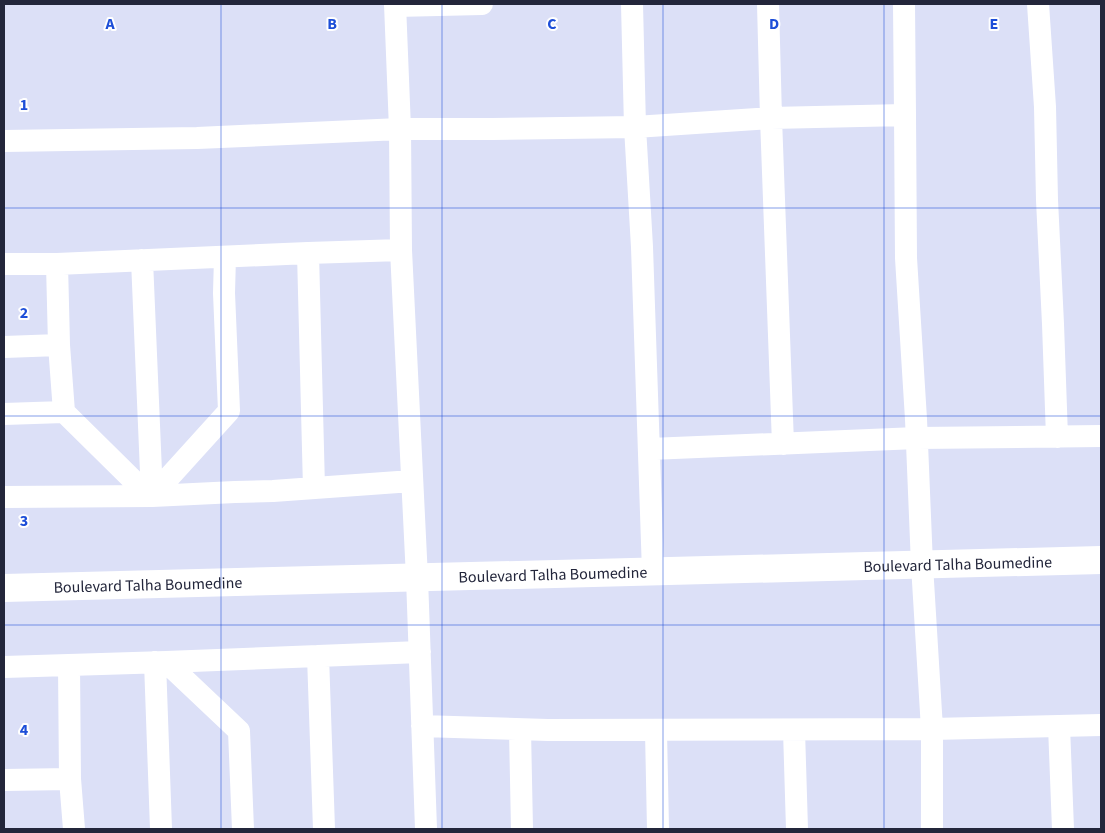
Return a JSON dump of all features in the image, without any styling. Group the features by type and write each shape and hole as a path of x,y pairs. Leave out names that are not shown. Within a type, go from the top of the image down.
{"main road":[{"name":"Boulevard Talha Boumedine","path":"4,588 1101,560"}],"street":[{"path":"426,829 417,578 401,250 400,129 395,5 482,4"},
{"path":"632,4 635,127 642,247 653,572"},
{"path":"768,4 783,444"},
{"path":"904,4 906,258 932,729 932,829"},
{"path":"1038,4 1045,107 1056,437"},
{"path":"4,141 197,138 400,129 635,127 771,118 905,115"},
{"path":"4,264 57,264 401,250"},
{"path":"308,253 314,488"},
{"path":"152,496 229,411 224,293 225,257"},
{"path":"142,260 152,496"},
{"path":"57,264 59,345 64,412 139,486 152,496"},
{"path":"4,348 59,345"},
{"path":"4,414 64,412"},
{"path":"650,449 917,438 1101,436"},
{"path":"4,497 152,496 273,492 412,481"},
{"path":"4,667 420,652"},
{"path":"318,656 324,829"},
{"path":"160,662 161,829"},
{"path":"160,662 240,731 243,829"},
{"path":"69,665 70,779 74,829"},
{"path":"422,726 520,730 656,731 932,729 1101,725"},
{"path":"1059,726 1063,829"},
{"path":"520,730 522,829"},
{"path":"794,730 797,829"},
{"path":"656,731 658,829"},
{"path":"4,780 70,779"}]}
